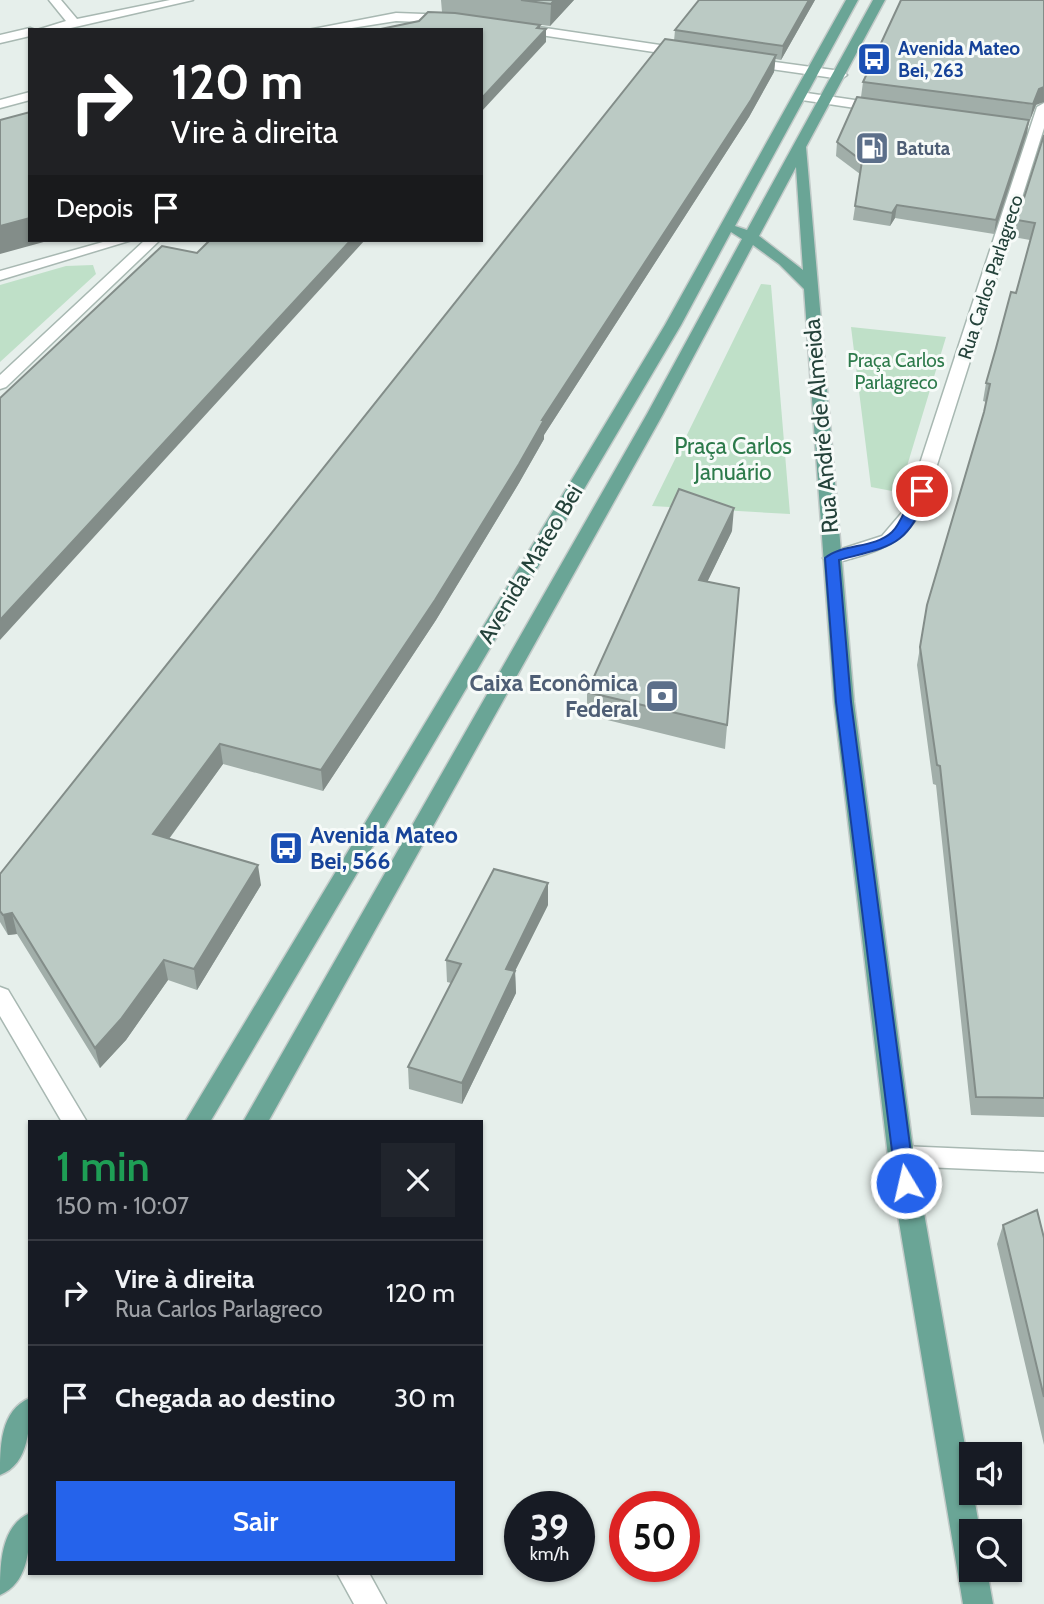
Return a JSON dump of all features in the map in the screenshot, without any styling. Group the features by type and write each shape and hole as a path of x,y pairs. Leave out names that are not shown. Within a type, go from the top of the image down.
{"main road":[{"name":"Avenida Mateo Bei","path":"198,1120 666,337 852,0"},
{"name":"Avenida Mateo Bei","path":"256,1120 655,414 750,237 801,149 879,0"},
{"name":"Rua André de Almeida","path":"801,149 809,286 844,702 901,1156 963,1519"},
{"name":"Rua André de Almeida","path":"726,224 788,261 809,286"},
{"path":"0,1462 28,1413"},
{"path":"0,1580 28,1531"},
{"path":"974,1582 978,1604"}],"street":[{"path":"55,0 74,23"},
{"path":"52,28 187,0"},
{"path":"327,28 396,17 470,21"},
{"path":"384,28 396,17"},
{"path":"511,27 702,55"},
{"path":"0,38 28,32"},
{"path":"730,60 841,75"},
{"path":"800,96 894,109"},
{"path":"0,104 28,97"},
{"name":"Rua Carlos Parlagreco","path":"832,558 885,544 910,521 1044,107"},
{"path":"0,275 118,242"},
{"path":"0,384 151,242"},
{"path":"0,996 74,1120"},
{"path":"901,1156 1044,1162"},
{"path":"353,1575 371,1604"}],"green space":[{"path":"93,265 96,274 0,362 0,285 66,266"},
{"name":"Praça Carlos Januário","path":"761,284 771,285 790,514 652,506"},
{"name":"Praça Carlos Parlagreco","path":"851,327 946,337 901,486 892,491 871,487"}],"building":[{"path":"521,0 554,0 551,4"},
{"path":"699,0 809,0 783,46 675,30"},
{"path":"901,0 1044,0 1044,87 1039,89 1033,104 863,82"},
{"path":"428,12 455,13 540,25 537,28 546,29 483,97 483,28 386,28 419,21"},
{"path":"665,39 776,55 751,100 542,420 519,464 435,600 321,770 220,744 153,834 258,865 194,969 164,960 121,1019 95,1048 12,913 3,915 0,911 0,874"},
{"path":"857,97 1029,120 996,220 897,205 892,213 855,206 862,161 837,142"},
{"path":"28,113 28,219 0,226 0,120"},
{"path":"1044,135 1044,1098 976,1097 940,766 937,765 920,647 927,605 984,412 990,384 986,383 1011,292 1016,293 1035,223 1017,220"},
{"path":"208,242 349,242 0,620 0,398 162,246 197,253"},
{"path":"679,489 734,508 699,580 739,588 727,725 587,692"},
{"path":"494,869 548,883 506,969 515,971 462,1083 408,1067 461,964 446,960"},
{"path":"1037,1210 1044,1238 1044,1397 1003,1225"}],"place":[{"name":"Avenida Mateo Bei, 263","path":"874,59"},
{"name":"Batuta","path":"872,148"},
{"name":"Caixa Econômica Federal","path":"662,696"},
{"name":"Avenida Mateo Bei, 566","path":"286,848"}],"route":[{"path":"906,1183 844,702 832,558 885,544 896,537 910,521 922,491"}]}
